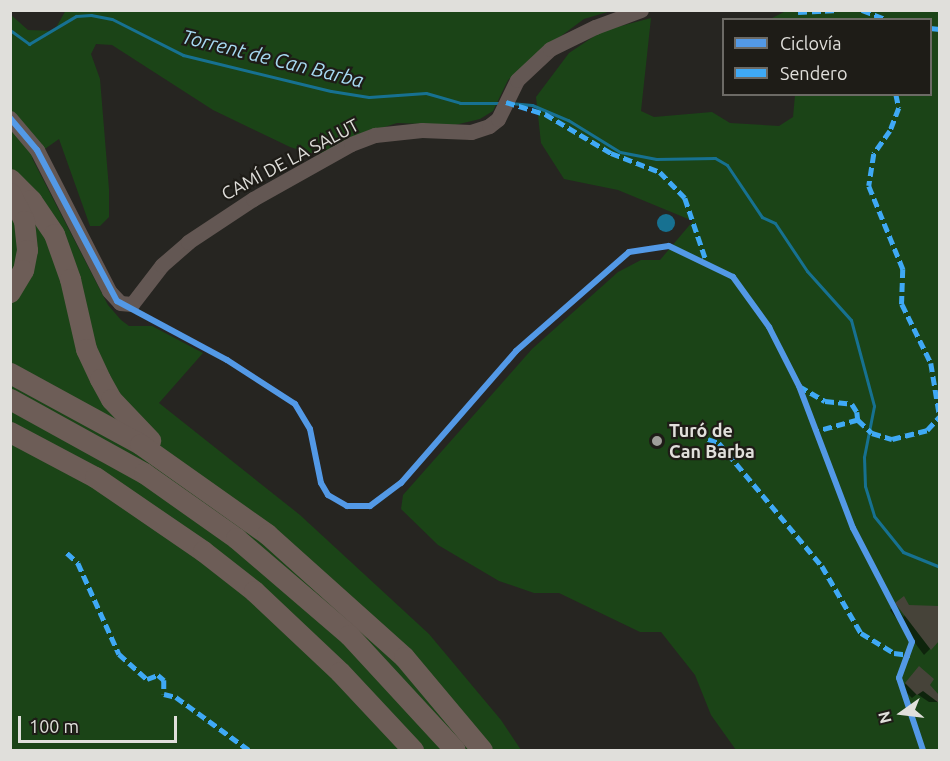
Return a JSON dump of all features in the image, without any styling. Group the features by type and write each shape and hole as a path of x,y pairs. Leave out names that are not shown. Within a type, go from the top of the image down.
{"highway":[{"path":"10,179 31,200 54,234 70,279 86,349 111,399 183,472"},
{"path":"10,193 24,220 27,250 23,270 10,292"},
{"path":"10,373 92,416 183,472 283,547 368,622 424,680 482,750"},
{"path":"10,399 144,472 236,538 349,635 455,750"},
{"path":"10,432 95,477 203,551 254,591 325,658 413,750"}],"street":[{"name":"CAMÍ DE LA SALUT","path":"10,118 37,150 109,291 125,305 137,301 162,265 218,220 327,157 375,135 422,130 471,132 489,126 498,119 517,80 550,49 595,27 641,10"}],"green space":[{"path":"66,10 611,11 584,19 534,56 508,80 493,111 480,119 455,125 397,123 354,137 327,153 309,153 290,147 213,110 112,45 96,44 91,54 100,79 109,189 109,217 100,226 90,226 59,139 32,158 108,305 121,320 129,326 152,326 203,353 159,403 300,515 429,634 501,720 521,750 11,750 10,14 28,30 54,31"},
{"path":"805,10 939,11 939,750 736,750 711,715 695,675 661,632 640,632 559,593 534,593 499,581 438,545 401,509 403,495 532,349 618,272 641,260 660,260 693,221 618,190 564,179 541,143 536,97 569,53 602,31 651,18 641,111 654,117 712,112 730,123 779,126 793,117 795,96 932,96 932,18 772,18 784,12"}],"water":[{"path":"666,214 672,217 675,223 672,229 666,232 660,229 657,223 660,217"}],"building":[{"path":"904,596 909,605 939,606 939,641 931,650 895,603"},
{"path":"919,666 934,679 930,685 939,695 939,703 923,691 917,695 905,683"}],"waterway":[{"name":"Torrent de Can Barba","path":"10,30 29,44 76,16 91,15 112,19 183,55 331,91 369,97 426,93 460,103 501,103"},
{"name":"Torrent de Can Barba","path":"510,103 532,105 568,120 620,152 656,159 715,158 727,165 762,217 775,223 807,271 851,320 874,406 864,457 865,486 874,516 903,552 940,567"}],"marked path":[{"path":"798,12 838,10"},
{"path":"862,10 883,18"},
{"path":"932,28 940,29"},
{"path":"896,96 899,108 890,131 874,154 869,186 903,269 902,304 931,363 940,418"},
{"path":"506,102 545,114 611,153 660,172 685,198 707,263"},
{"path":"799,386 825,401 852,404 857,412 858,420 818,431"},
{"path":"858,420 872,433 892,439 927,430 939,417"},
{"path":"708,439 719,443 822,566 861,633 894,653 910,655"},
{"path":"67,553 78,563 119,654 147,679 158,675 164,680 164,694 176,697 249,750"}],"cycle path":[{"path":"10,118 37,150 117,301 227,360 295,404 310,429 321,483 328,495 347,506 370,506 401,483 516,351 629,252 669,246 733,277 769,327 799,386 853,528 912,642 899,678 923,750"}],"place":[{"name":"Turó de Can Barba","path":"657,441"}]}
